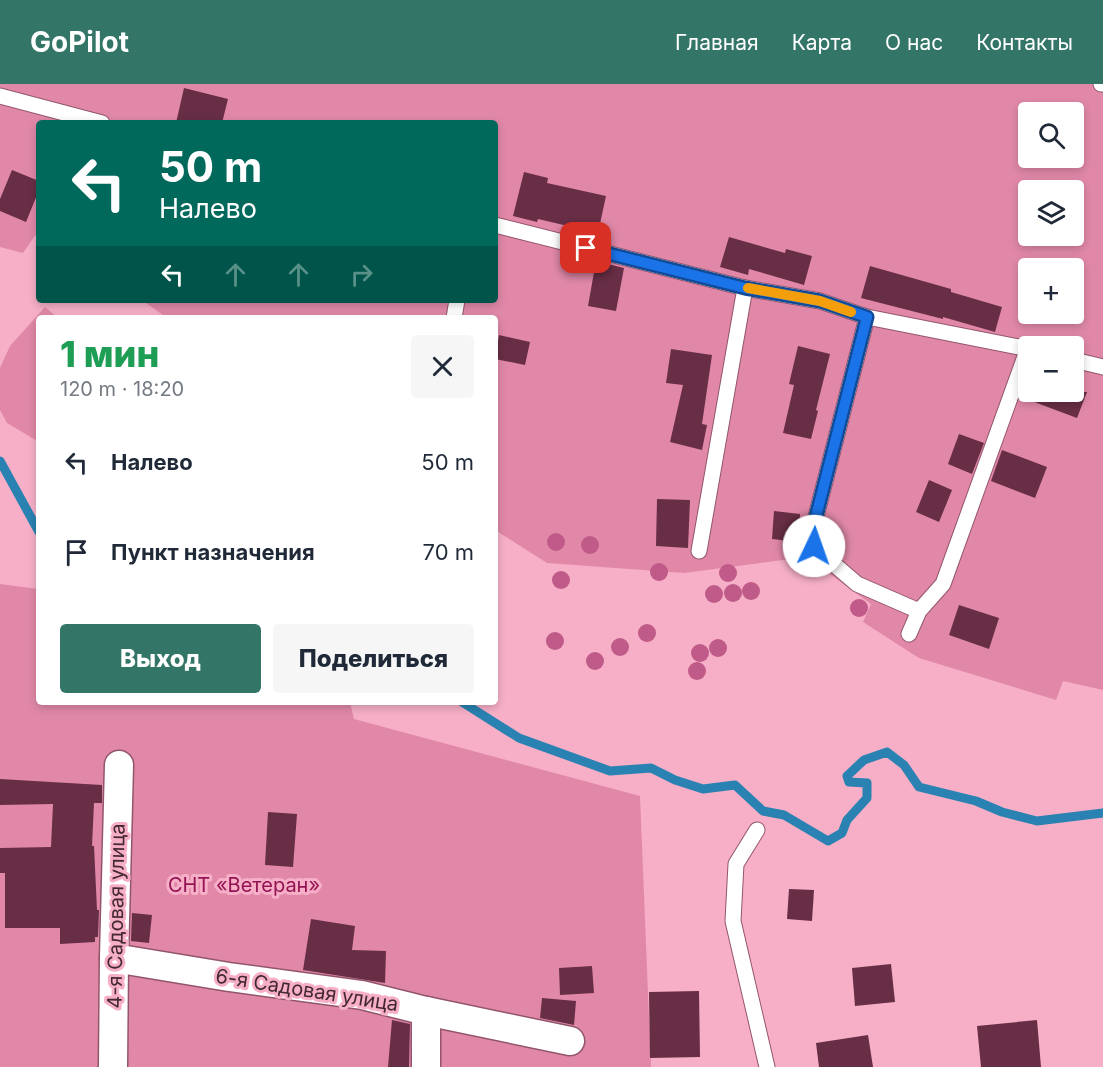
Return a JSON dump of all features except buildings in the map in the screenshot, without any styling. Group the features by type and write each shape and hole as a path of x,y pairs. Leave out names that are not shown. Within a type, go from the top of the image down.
{"street":[{"name":"4-я Садовая улица","path":"113,1067 119,765"},
{"name":"6-я Садовая улица","path":"114,958 229,977 362,995 426,1011 570,1041"},
{"path":"426,1011 426,1067"}],"lane":[{"path":"0,96 91,120"},
{"path":"498,226 745,288 820,301 867,317 1018,346"},
{"path":"699,551 745,288"},
{"path":"867,317 811,536 814,546 857,584 919,611"},
{"path":"1084,362 1103,367"},
{"path":"909,633 919,611 943,584 1018,376"},
{"path":"757,830 736,864 733,921 767,1067"}],"green space":[{"path":"0,84 1103,84 1103,690 1063,681 1056,700 919,658 863,622 871,604 806,557 684,573 547,563 498,532 498,315 163,315 146,303 498,303 498,120 36,120 36,234 23,253 0,247"},
{"path":"45,307 54,315 38,315"},
{"path":"36,317 36,440 7,423 0,410 0,368 10,346"},
{"name":"СНТ «Ветеран»","path":"0,584 36,589 36,705 351,705 354,719 640,796 651,1067 0,1067"}],"waterway":[{"path":"0,461 36,527"},
{"path":"467,705 519,738 610,771 651,768 675,780 703,789 735,785 763,811 784,815 828,841 842,833 847,820 867,798 867,783 849,782 847,776 864,760 887,752 904,765 919,787 976,801 1002,812 1037,821 1103,813"}],"slow traffic":[{"path":"748,288 820,301 851,312"}],"route":[{"path":"586,248 745,288 820,301 867,317 811,536 814,546"}]}
